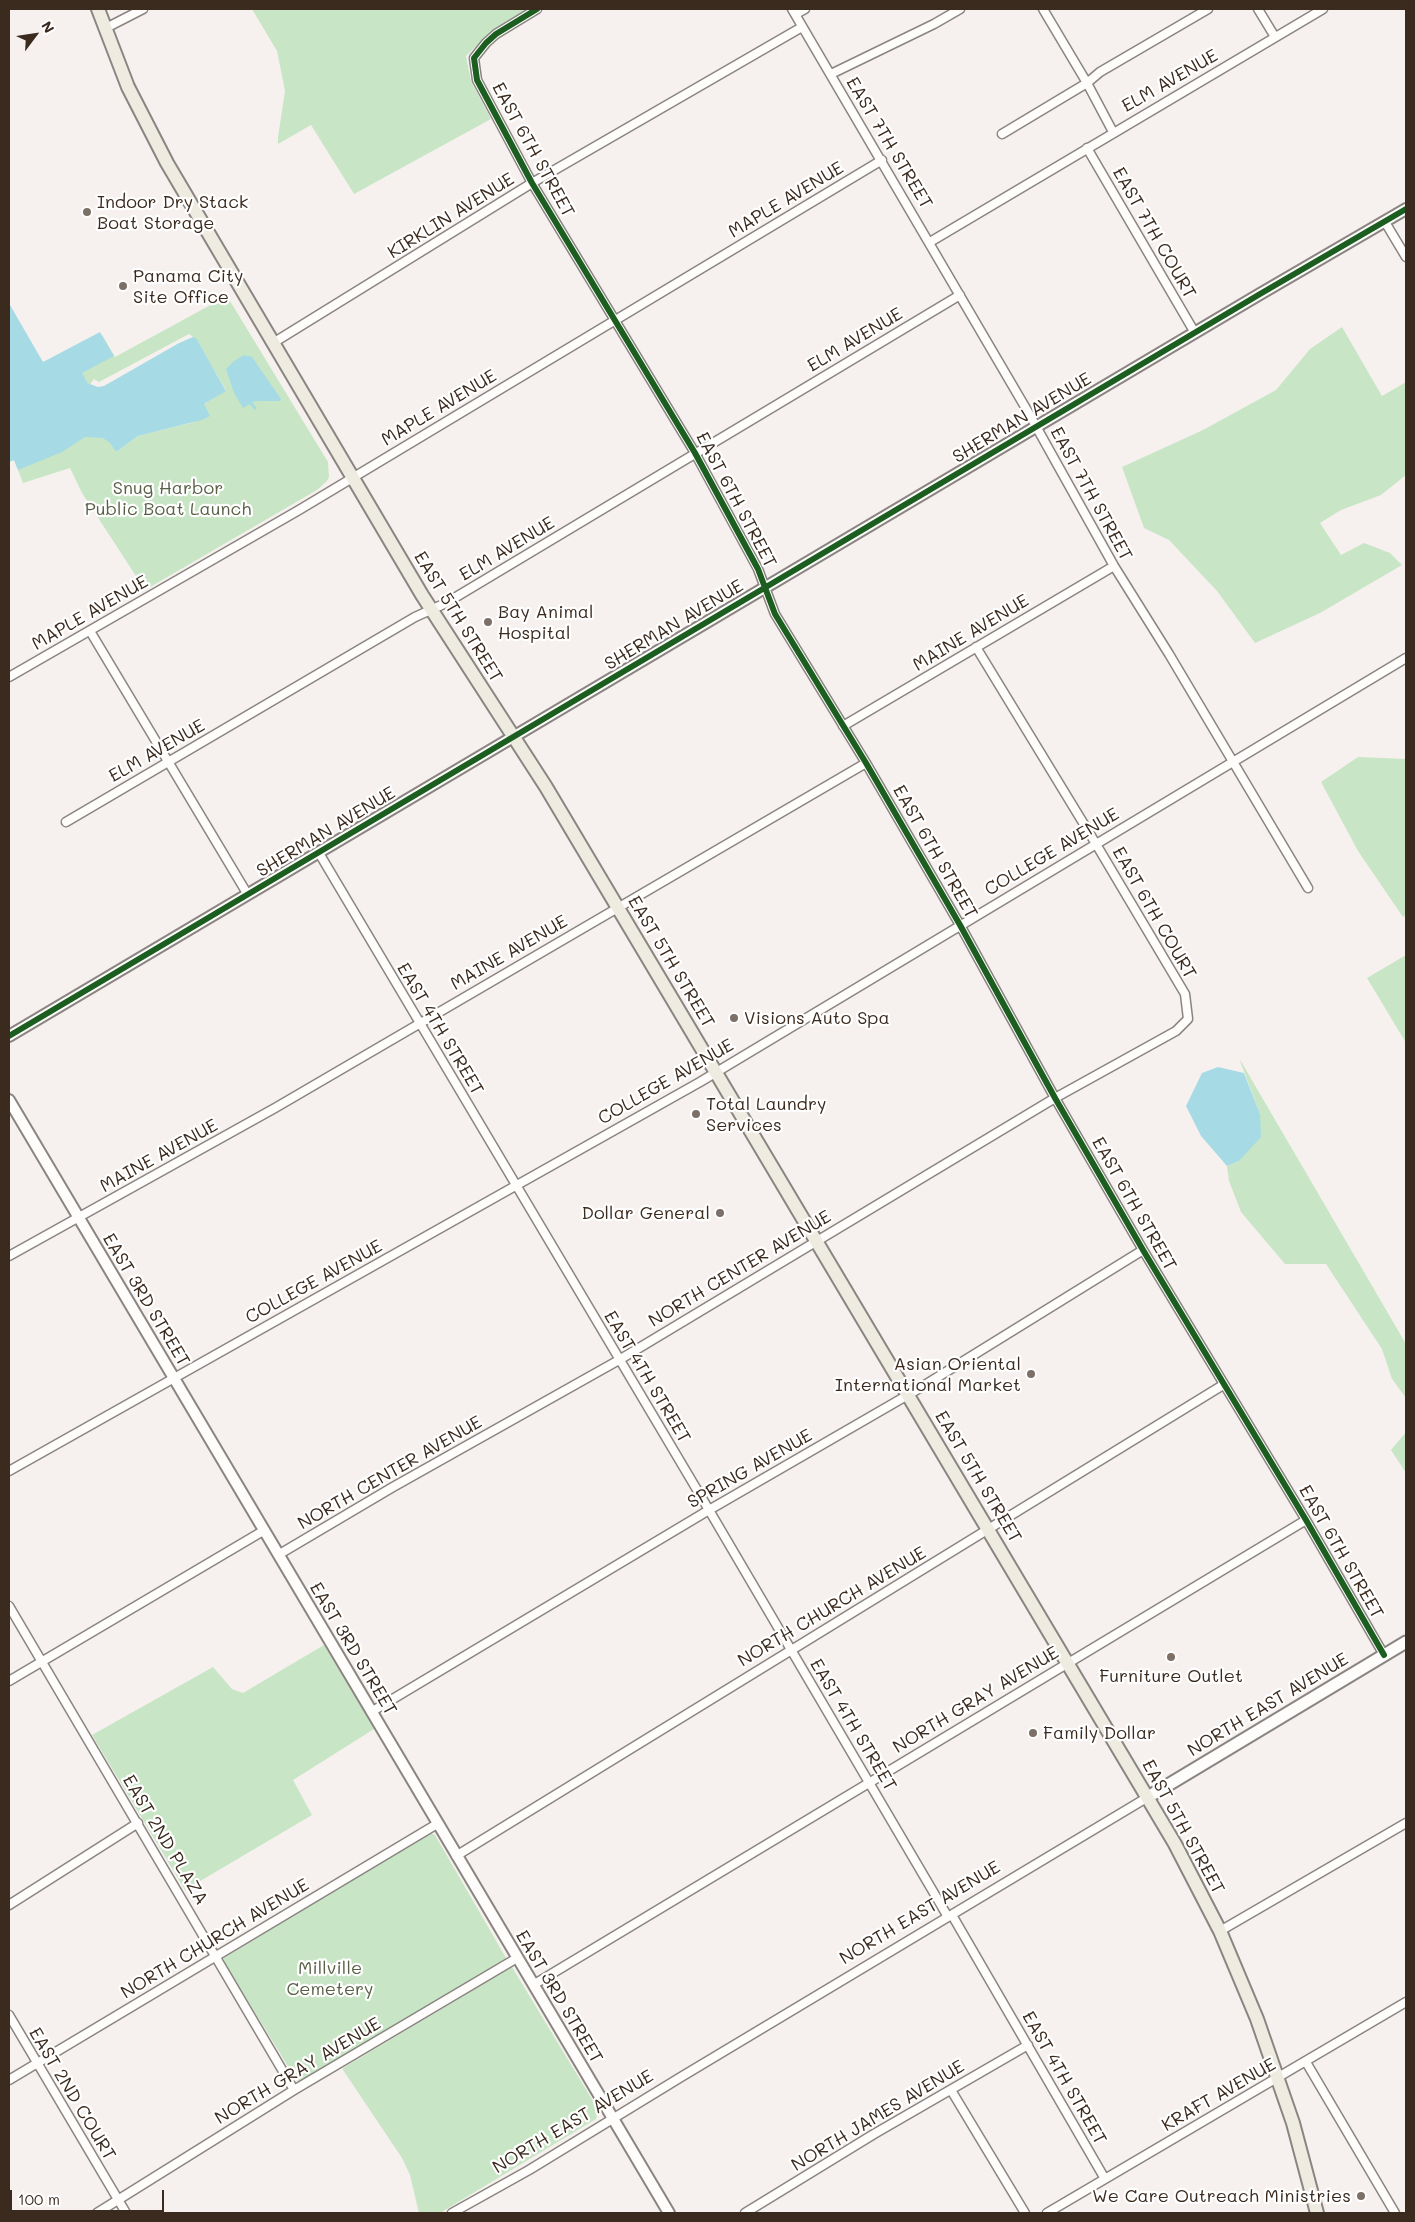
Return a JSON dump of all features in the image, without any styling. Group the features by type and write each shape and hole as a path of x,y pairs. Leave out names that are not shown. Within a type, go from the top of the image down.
{"main road":[{"name":"EAST 5TH STREET","path":"98,9 104,29 145,123 273,343 432,609 515,736 618,907 1148,1797 1185,1863 1220,1931 1257,2019 1297,2136 1317,2213"},
{"name":"NORTH EAST AVENUE","path":"1148,1797 1406,1642"}],"street":[{"path":"104,29 143,9"},
{"name":"EAST 6TH STREET","path":"537,9 496,34 474,58 476,80 532,183 695,453 758,569 775,614 844,726 960,925 1055,1098 1143,1250 1306,1520 1384,1655"},
{"path":"794,11 805,9"},
{"path":"830,74 934,24 960,9"},
{"path":"1043,9 1087,83 1113,132"},
{"path":"1002,134 1087,83 1100,72 1208,9"},
{"path":"1258,9 1275,37"},
{"name":"ELM AVENUE","path":"930,242 1323,9"},
{"name":"EAST 7TH STREET","path":"794,11 1037,427 1114,566 1169,654 1308,888"},
{"name":"KIRKLIN AVENUE","path":"273,343 532,183 802,26"},
{"name":"EAST 7TH COURT","path":"1087,148 1195,333"},
{"name":"MAPLE AVENUE","path":"9,677 353,477 882,160"},
{"name":"SHERMAN AVENUE","path":"9,1036 1406,209"},
{"path":"1385,222 1406,257"},
{"name":"ELM AVENUE","path":"66,822 432,609 446,603 960,295"},
{"name":"MAINE AVENUE","path":"844,726 1114,566"},
{"path":"90,631 248,895"},
{"name":"EAST 6TH COURT","path":"976,647 1185,994 1188,1019"},
{"name":"COLLEGE AVENUE","path":"9,1471 716,1072 1406,658"},
{"name":"MAINE AVENUE","path":"9,1256 275,1108 866,763"},
{"name":"EAST 4TH STREET","path":"319,853 418,1023 517,1185 869,1781 1028,2045 1105,2179"},
{"name":"NORTH CENTER AVENUE","path":"278,1555 392,1487 619,1360 1055,1098 1176,1031 1188,1019"},
{"name":"EAST 3RD STREET","path":"9,1100 612,2119 670,2213"},
{"name":"SPRING AVENUE","path":"371,1712 908,1394 1143,1250"},
{"name":"NORTH CHURCH AVENUE","path":"456,1856 1223,1384"},
{"name":"NORTH GRAY AVENUE","path":"533,1985 869,1781 1306,1520"},
{"path":"9,1681 264,1531"},
{"name":"EAST 2ND PLAZA","path":"9,1606 40,1662 138,1823 294,2090"},
{"name":"NORTH EAST AVENUE","path":"452,2213 529,2170 1148,1797"},
{"path":"9,1905 138,1823"},
{"path":"1220,1931 1406,1823"},
{"name":"NORTH CHURCH AVENUE","path":"9,2080 437,1824"},
{"name":"NORTH GRAY AVENUE","path":"97,2213 294,2090 517,1958"},
{"name":"KRAFT AVENUE","path":"1047,2213 1406,2002"},
{"name":"EAST 2ND COURT","path":"9,2015 126,2213"},
{"name":"NORTH JAMES AVENUE","path":"745,2213 874,2134 1028,2045"},
{"path":"1306,2062 1395,2213"},
{"path":"951,2090 1025,2213"}],"green space":[{"path":"252,9 527,9 494,29 466,56 471,81 491,119 354,194 311,125 278,144 285,91 277,51"},
{"name":"Snug Harbor Public Boat Launch","path":"227,296 328,462 329,477 317,490 145,590 82,493 70,468 23,483 14,460 102,425 116,452 138,436 195,422 203,405 226,390 195,338 190,336 99,384 90,384 68,391 102,335 115,357"},
{"path":"1342,327 1382,396 1406,382 1406,475 1381,495 1341,510 1320,523 1341,555 1364,543 1390,553 1402,565 1320,613 1255,643 1217,591 1169,540 1144,528 1122,467 1203,430 1276,390 1310,349"},
{"path":"1358,757 1406,759 1406,915 1403,917 1358,851 1321,782"},
{"path":"1406,955 1406,1043 1367,978"},
{"path":"1239,1058 1406,1344 1406,1398 1392,1379 1382,1349 1326,1264 1285,1264 1241,1212 1229,1181 1227,1166 1239,1161 1260,1114"},
{"path":"1406,1432 1406,1473 1391,1450"},
{"path":"324,1645 374,1729 293,1780 312,1815 185,1890 92,1735 213,1667 232,1689 243,1693"},
{"name":"Millville Cemetery","path":"431,1833 435,1835 506,1958 304,2080 297,2081 224,1962 224,1958"},
{"name":"Millville Cemetery","path":"512,1967 596,2106 596,2119 440,2213 419,2213 410,2175 402,2158 343,2068"}],"water":[{"path":"10,305 43,362 100,332 114,356 82,373 88,384 93,382 99,384 190,336 196,338 226,391 204,404 210,416 202,420 138,436 116,452 110,443 103,438 85,437 62,452 18,470 14,460 9,462"},
{"path":"244,355 252,357 281,399 280,401 255,401 243,408 234,393 226,369"},
{"path":"1218,1067 1244,1073 1260,1114 1261,1137 1239,1161 1227,1166 1201,1136 1186,1106 1202,1073"}],"pier":[{"path":"189,334 193,337 104,386 98,387 90,384 94,379 99,382"}],"waterway":[{"path":"251,403 255,408"}],"cycle path":[{"path":"537,9 496,34 486,43 474,58 477,80 532,183 695,453 758,569 775,614 866,763 960,925 1055,1098 1143,1250 1306,1520 1384,1655"},
{"path":"9,1036 1406,209"}],"place":[{"name":"Indoor Dry Stack Boat Storage","path":"87,212"},
{"name":"Panama City Site Office","path":"123,286"},
{"name":"Bay Animal Hospital","path":"488,622"},
{"name":"Visions Auto Spa","path":"734,1018"},
{"name":"Total Laundry Services","path":"696,1114"},
{"name":"Dollar General","path":"720,1213"},
{"name":"Asian Oriental International Market","path":"1031,1374"},
{"name":"Furniture Outlet","path":"1171,1657"},
{"name":"Family Dollar","path":"1033,1733"},
{"name":"We Care Outreach Ministries","path":"1361,2196"}]}
